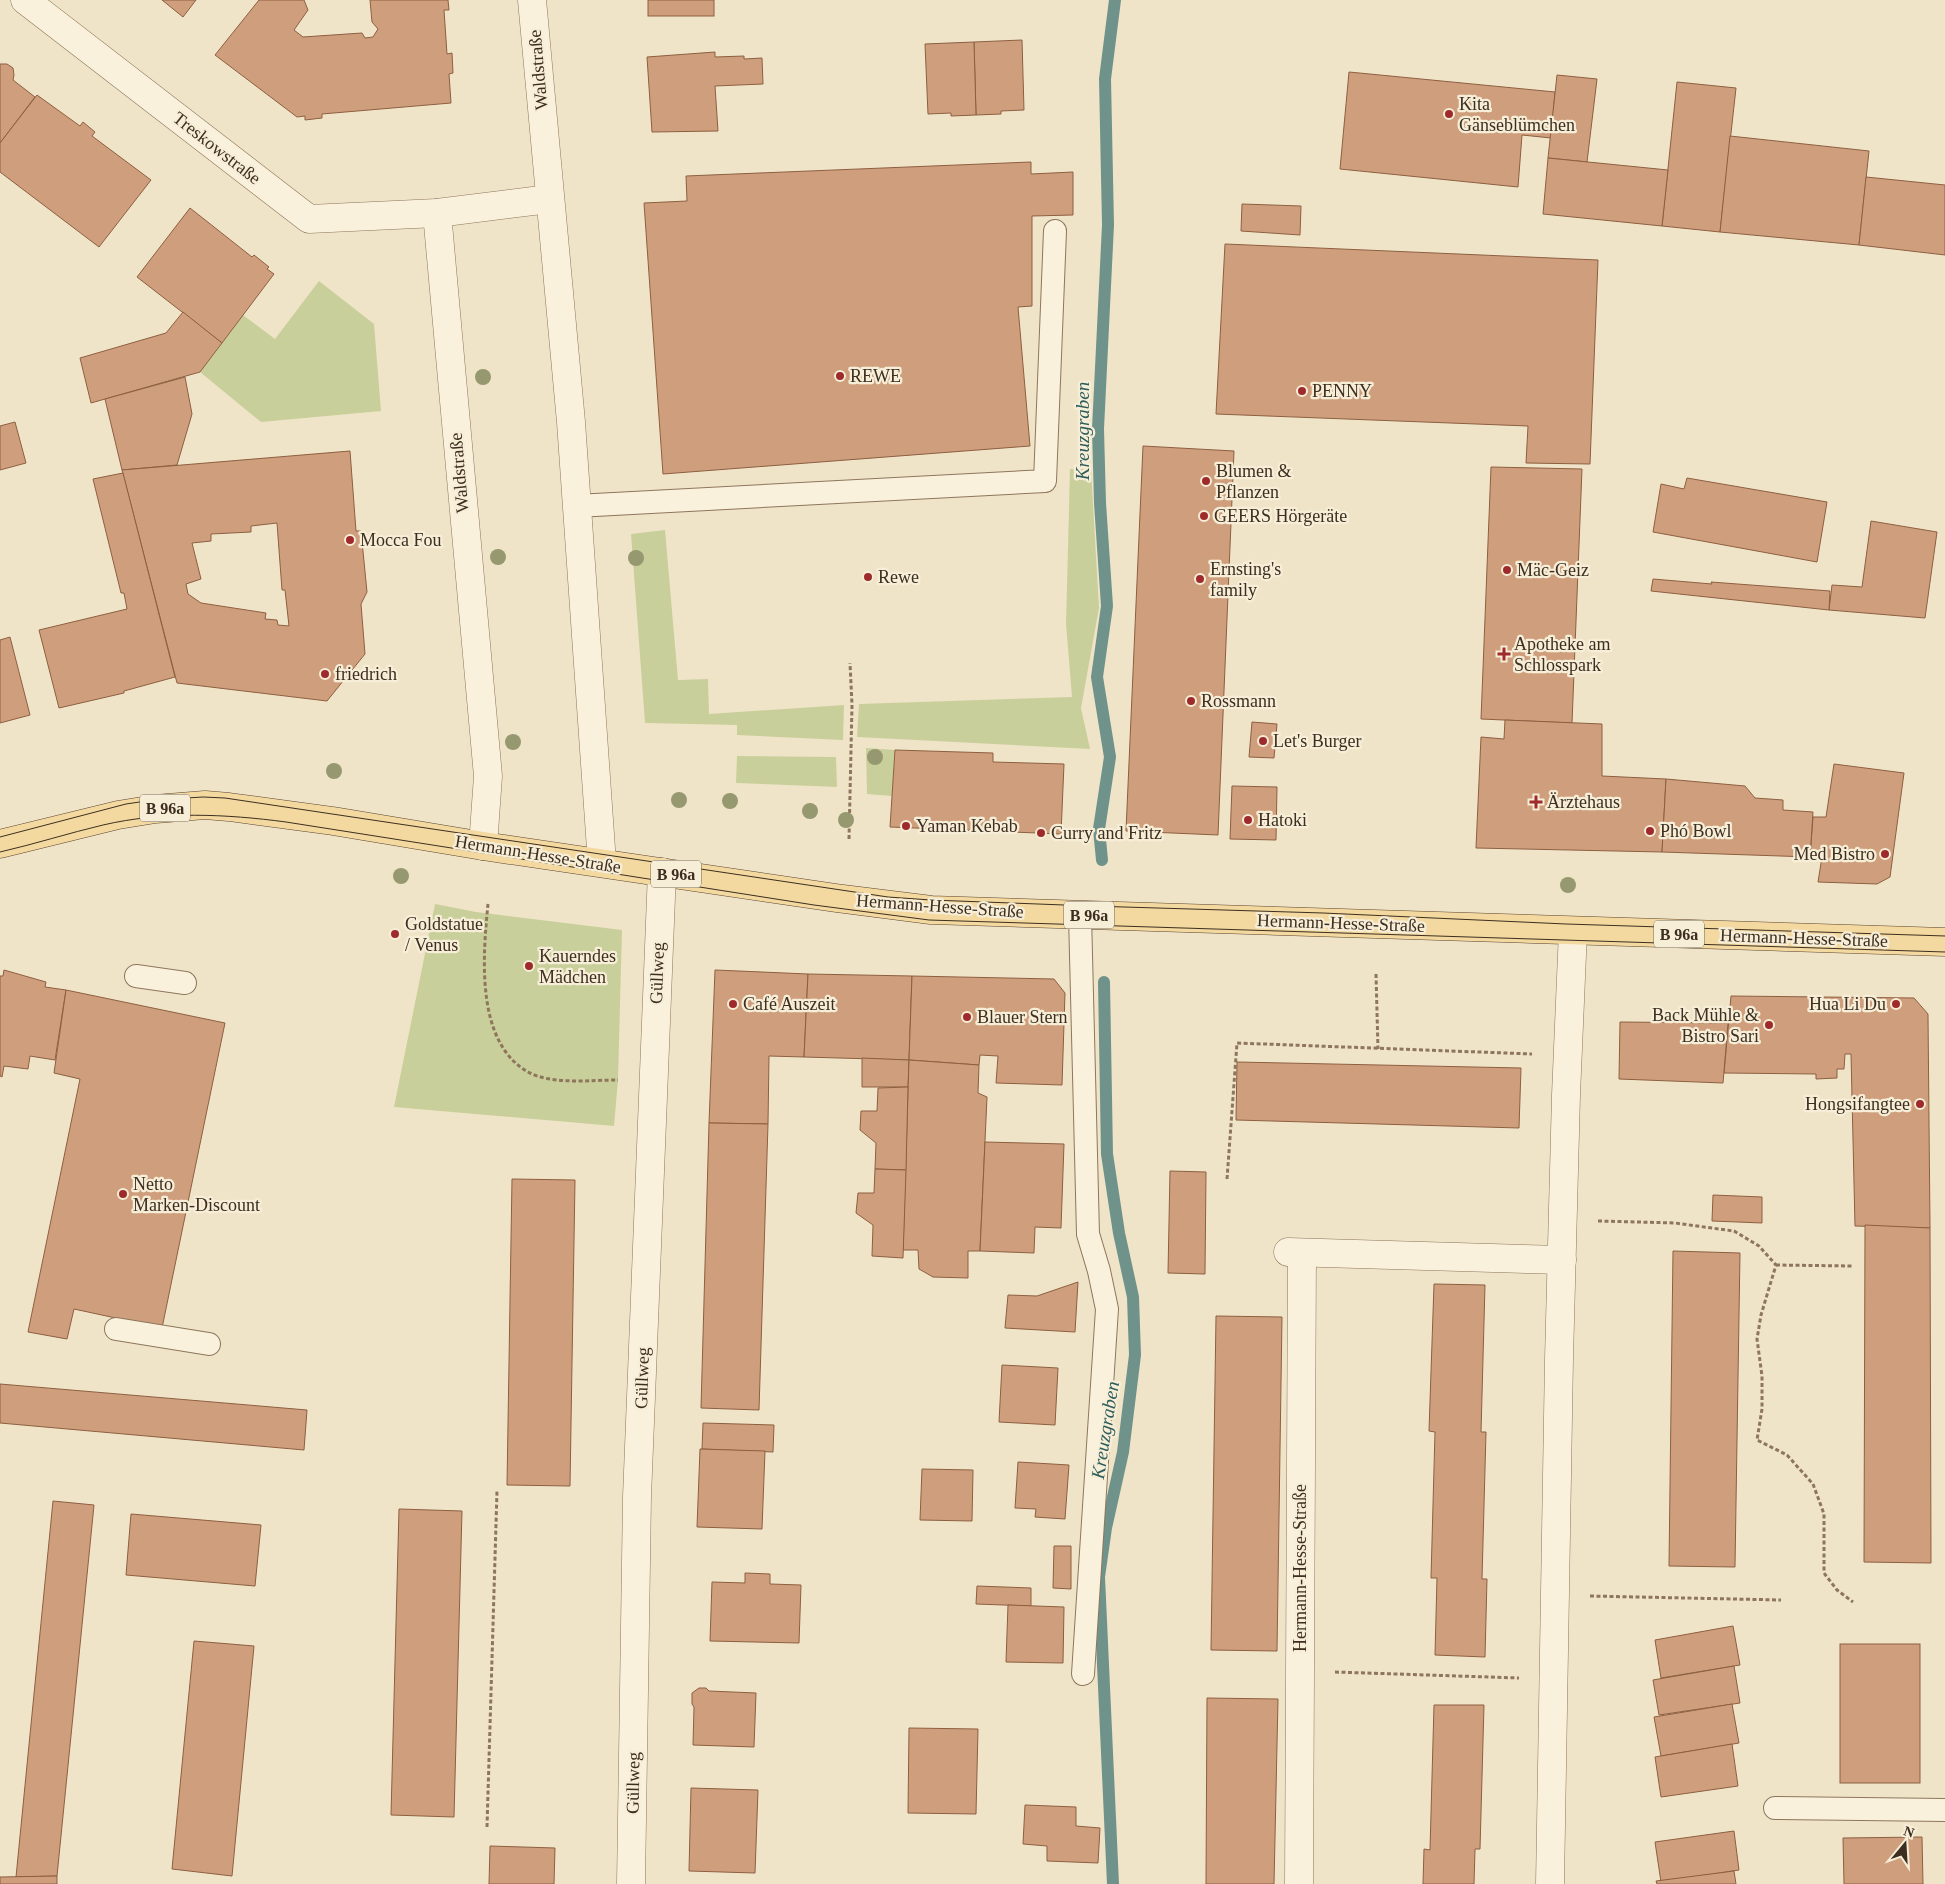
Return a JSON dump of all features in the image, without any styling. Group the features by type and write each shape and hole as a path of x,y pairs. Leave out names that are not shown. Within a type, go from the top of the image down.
{"main road":[{"name":"Hermann-Hesse-Straße","path":"0,844 118,815 155,809 205,805 294,815 482,846 931,910 1945,942"}],"street":[{"name":"Treskowstraße","path":"25,0 309,219 436,213"},
{"name":"Waldstraße","path":"532,0 571,422 602,863"},
{"path":"436,213 549,199"},
{"name":"Waldstraße","path":"436,213 488,776 482,846"},
{"name":"Güllweg","path":"631,1884 637,1497 662,872"},
{"path":"1550,1884 1562,1220 1573,931"},
{"name":"Hermann-Hesse-Straße","path":"1299,1884 1295,1252 1562,1260"}],"lane":[{"path":"576,506 1045,481 1055,231"},
{"path":"1080,915 1088,1234 1099,1271 1106,1308 1084,1674"},
{"path":"136,976 185,983"},
{"path":"116,1330 208,1344"},
{"path":"1775,1808 1945,1810"}],"path":[{"path":"849,839 852,705 850,663"},
{"path":"488,904 484,971 489,1016 507,1056 528,1072 552,1080 628,1079"},
{"path":"1376,974 1378,1049"},
{"path":"1227,1179 1237,1044 1568,1055"},
{"path":"1562,1220 1675,1223 1734,1231 1759,1246 1776,1265 1852,1266"},
{"path":"1776,1265 1761,1315 1757,1338 1762,1376 1762,1409 1757,1440 1787,1455 1813,1484 1824,1514 1824,1573 1837,1590 1853,1602"},
{"path":"486,1827 497,1491"},
{"path":"1554,1595 1781,1600"},
{"path":"1299,1671 1554,1679"}],"green space":[{"path":"319,281 374,324 381,411 261,422 200,372 243,315 275,339"},
{"path":"1070,469 1091,469 1099,608 1081,708 1090,749 857,737 859,704 1072,697 1066,624"},
{"path":"665,530 678,680 708,679 709,714 844,705 843,740 737,735 737,725 645,723 631,534"},
{"path":"866,748 895,750 892,796 867,794"},
{"path":"737,756 836,757 837,787 736,783"},
{"path":"435,904 476,912 622,930 618,1080 614,1126 394,1107"}],"building":[{"path":"162,0 196,0 183,17"},
{"path":"259,0 304,0 308,10 294,30 303,37 362,33 365,38 373,37 378,29 372,22 370,0 448,0 449,10 444,10 447,54 452,53 453,73 449,74 451,103 322,114 322,118 305,120 305,116 297,117 215,55"},
{"path":"648,0 714,0 714,16 648,16"},
{"path":"1022,40 1024,110 1001,111 1001,114 976,115 974,42"},
{"path":"974,42 976,115 951,116 951,113 928,114 925,44"},
{"path":"715,52 715,57 744,56 744,59 762,58 763,84 715,86 718,131 652,132 647,57"},
{"path":"0,64 7,64 13,68 13,80 35,97 0,143"},
{"name":"Kita Gänseblümchen","path":"1349,72 1555,92 1551,138 1522,135 1518,187 1340,169"},
{"path":"1557,75 1597,79 1587,162 1548,158"},
{"path":"1677,82 1736,88 1720,232 1662,226"},
{"path":"37,95 80,126 83,122 95,132 92,136 151,180 99,247 0,172 0,143"},
{"path":"1730,136 1869,151 1859,245 1720,232"},
{"path":"1548,158 1668,170 1662,226 1543,214"},
{"name":"REWE","path":"1031,162 1031,174 1073,172 1073,215 1032,216 1032,306 1018,307 1030,446 663,474 644,203 687,201 686,176"},
{"path":"1866,177 1945,185 1945,255 1859,245"},
{"path":"1242,204 1301,206 1300,235 1241,231"},
{"path":"190,208 252,257 254,255 269,267 267,269 274,274 222,343 137,277"},
{"path":"1225,244 1598,260 1590,464 1526,463 1528,426 1216,414"},
{"path":"183,312 222,343 200,372 91,403 80,358 166,333"},
{"path":"185,377 192,414 177,465 122,470 105,399"},
{"path":"15,422 26,463 0,470 0,426"},
{"path":"1143,446 1234,451 1218,835 1126,831"},
{"path":"350,451 356,531 361,531 367,592 361,604 365,654 327,701 177,683 122,470","holes":["277,523 282,590 285,590 289,626 278,625 277,620 265,619 266,613 201,603 188,594 186,584 201,579 192,543 211,541 211,534 251,532 251,526"]},
{"path":"1491,467 1582,469 1572,723 1481,719"},
{"path":"123,473 175,677 124,691 124,693 59,708 39,630 127,609 124,593 121,593 93,479"},
{"path":"1687,478 1827,502 1817,562 1653,532 1661,484 1684,489"},
{"path":"1871,521 1937,532 1925,618 1829,610 1832,585 1862,587"},
{"path":"1653,579 1830,591 1829,610 1651,591"},
{"path":"10,637 30,715 0,723 0,640"},
{"path":"1505,720 1602,724 1602,776 1666,779 1662,852 1476,848 1481,737 1504,739"},
{"name":"Let's Burger","path":"1252,722 1277,724 1274,758 1249,757"},
{"path":"895,750 993,753 993,762 1064,764 1061,834 890,827"},
{"path":"1834,764 1904,773 1890,877 1877,884 1818,882 1822,857 1810,857 1813,817 1826,817"},
{"path":"1666,779 1745,786 1755,798 1783,800 1783,810 1813,812 1810,857 1662,852"},
{"path":"1232,786 1277,787 1276,840 1230,839"},
{"path":"4,970 46,982 45,987 66,990 55,1060 30,1056 28,1069 4,1066 2,1077 0,1076 0,976 3,976"},
{"path":"715,970 808,974 804,1057 769,1056 768,1124 709,1123"},
{"path":"808,974 912,976 909,1060 804,1057"},
{"path":"912,976 1054,979 1065,993 1062,1085 996,1083 998,1056 980,1055 979,1065 909,1060"},
{"name":"Netto Marken-Discount","path":"66,990 225,1023 162,1328 74,1309 67,1339 28,1332 80,1079 54,1073"},
{"path":"1731,996 1914,998 1928,1014 1930,1228 1855,1226 1851,1054 1845,1054 1844,1069 1837,1069 1837,1078 1816,1079 1816,1074 1724,1073"},
{"path":"1620,1022 1728,1023 1723,1083 1619,1079"},
{"path":"862,1058 909,1060 908,1087 862,1087"},
{"path":"909,1060 979,1065 978,1093 987,1097 980,1251 968,1251 968,1278 933,1277 919,1269 918,1250 903,1250"},
{"path":"1237,1062 1521,1068 1519,1128 1236,1120"},
{"path":"908,1087 906,1170 875,1169 876,1143 860,1130 861,1111 877,1111 878,1088"},
{"path":"709,1123 768,1124 759,1410 701,1408"},
{"path":"985,1142 1064,1144 1061,1228 1035,1227 1034,1253 980,1251"},
{"path":"875,1169 906,1170 903,1258 872,1256 873,1225 856,1213 858,1193 874,1193"},
{"path":"1170,1171 1206,1172 1205,1274 1168,1273"},
{"path":"512,1179 575,1180 570,1486 507,1485"},
{"path":"1713,1195 1762,1197 1762,1223 1712,1221"},
{"path":"1865,1225 1930,1228 1931,1563 1864,1562"},
{"path":"1673,1251 1740,1253 1735,1567 1669,1566"},
{"path":"1078,1282 1075,1332 1005,1328 1008,1295 1037,1296"},
{"path":"1434,1284 1485,1285 1481,1432 1486,1432 1482,1579 1487,1579 1485,1657 1435,1655 1437,1578 1431,1578 1435,1432 1429,1431"},
{"path":"1216,1316 1282,1317 1277,1651 1211,1650"},
{"path":"1002,1365 1058,1368 1055,1425 999,1422"},
{"path":"0,1384 307,1410 304,1450 0,1423"},
{"path":"703,1423 774,1425 773,1452 702,1449"},
{"path":"700,1449 765,1451 762,1529 697,1527"},
{"path":"1018,1462 1069,1465 1065,1519 1035,1517 1036,1509 1015,1508"},
{"path":"922,1469 973,1470 972,1521 920,1520"},
{"path":"53,1501 94,1505 57,1876 16,1877"},
{"path":"399,1509 462,1511 454,1817 391,1815"},
{"path":"131,1514 261,1525 255,1586 126,1575"},
{"path":"1054,1546 1071,1546 1071,1589 1053,1588"},
{"path":"745,1573 770,1574 770,1584 801,1585 799,1643 710,1641 712,1582 745,1583"},
{"path":"977,1586 1031,1588 1031,1606 976,1604"},
{"path":"1008,1605 1064,1607 1063,1663 1006,1662"},
{"path":"1733,1626 1740,1665 1661,1678 1655,1640"},
{"path":"194,1641 254,1646 232,1876 172,1869"},
{"path":"1840,1644 1920,1644 1920,1783 1840,1783"},
{"path":"1734,1666 1740,1703 1659,1715 1653,1680"},
{"path":"699,1688 706,1688 709,1691 756,1693 754,1747 693,1745 694,1707 692,1704 692,1693"},
{"path":"1207,1698 1278,1699 1274,1884 1206,1884"},
{"path":"1732,1704 1739,1743 1661,1756 1654,1717"},
{"path":"1434,1705 1484,1705 1480,1849 1475,1849 1474,1884 1423,1884 1424,1849 1430,1850"},
{"path":"909,1728 978,1729 976,1814 908,1813"},
{"path":"1732,1744 1738,1786 1661,1797 1655,1757"},
{"path":"691,1788 758,1790 755,1873 689,1871"},
{"path":"1025,1805 1076,1807 1076,1826 1100,1828 1098,1863 1047,1861 1047,1846 1023,1844"},
{"path":"1734,1831 1739,1870 1661,1882 1655,1842"},
{"path":"1922,1837 1923,1884 1844,1884 1843,1838"},
{"path":"490,1846 555,1848 554,1884 489,1884"},
{"path":"1734,1871 1736,1884 1657,1884 1656,1881"},
{"path":"57,1876 57,1884 0,1884 0,1877"}],"waterway":[{"name":"Kreuzgraben","path":"1102,860 1099,829 1110,757 1097,677 1107,606 1100,503 1098,429 1108,225 1105,79 1115,0"},
{"name":"Kreuzgraben","path":"1104,982 1107,1154 1119,1233 1133,1297 1135,1355 1123,1452 1106,1528 1099,1577 1113,1884"}],"tram line":[{"path":"0,837 126,804 153,800 203,797 225,798 888,897 1566,924 1945,936"},
{"path":"0,852 90,828 126,821 195,815 241,817 286,822 814,905 929,920 1945,952"}],"place":[{"name":"Kita Gänseblümchen","path":"1449,114"},
{"name":"REWE","path":"840,376"},
{"name":"PENNY","path":"1302,391"},
{"name":"Blumen & Pflanzen","path":"1206,481"},
{"name":"GEERS Hörgeräte","path":"1204,516"},
{"name":"Mocca Fou","path":"350,540"},
{"name":"Mäc-Geiz","path":"1507,570"},
{"name":"Rewe","path":"868,577"},
{"name":"Ernsting's family","path":"1200,579"},
{"name":"Apotheke am Schlosspark","path":"1504,654"},
{"name":"friedrich","path":"325,674"},
{"name":"Rossmann","path":"1191,701"},
{"name":"Let's Burger","path":"1263,741"},
{"name":"Ärztehaus","path":"1536,802"},
{"name":"Hatoki","path":"1248,820"},
{"name":"Yaman Kebab","path":"906,826"},
{"name":"Phó Bowl","path":"1650,831"},
{"name":"Curry and Fritz","path":"1041,833"},
{"name":"Med Bistro","path":"1885,854"},
{"name":"Goldstatue / Venus","path":"395,934"},
{"name":"Kauerndes Mädchen","path":"529,966"},
{"name":"Café Auszeit","path":"733,1004"},
{"name":"Hua Li Du","path":"1896,1004"},
{"name":"Blauer Stern","path":"967,1017"},
{"name":"Back Mühle & Bistro Sari","path":"1769,1025"},
{"name":"Hongsifangtee","path":"1920,1104"},
{"name":"Netto Marken-Discount","path":"123,1194"}]}
